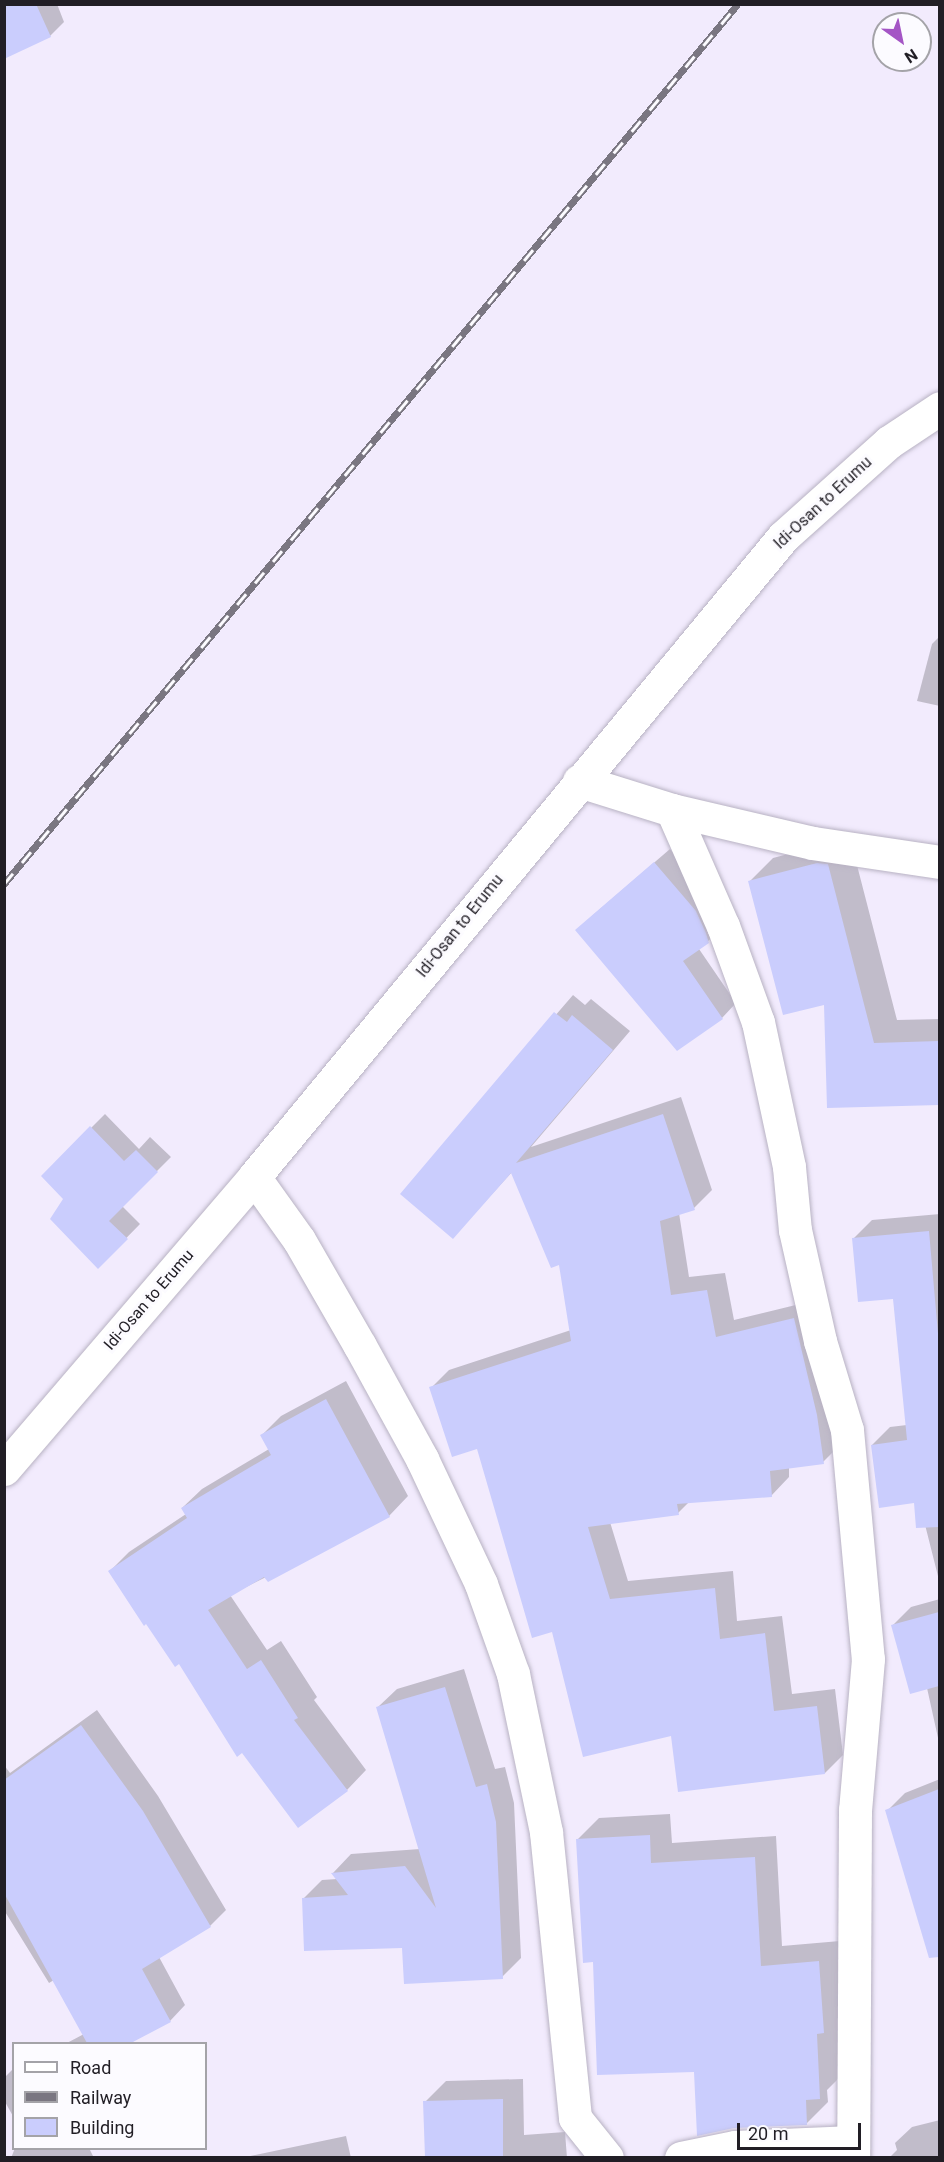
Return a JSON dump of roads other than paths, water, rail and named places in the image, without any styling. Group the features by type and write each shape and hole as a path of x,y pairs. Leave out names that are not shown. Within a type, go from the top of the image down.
{"street":[{"name":"Idi-Osan to Erumu","path":"4,1469 254,1178 579,781 783,537 889,442 939,408"},
{"path":"579,781 672,810 813,843 939,862"},
{"path":"672,810 723,926 758,1022 789,1167 795,1230 820,1341 847,1430 868,1659 855,1810 853,2150 735,2147 681,2157"},
{"path":"254,1178 299,1240 422,1459 481,1584 513,1674 546,1832 575,2118 594,2152"}],"railway":[{"path":"4,884 738,4"}]}
